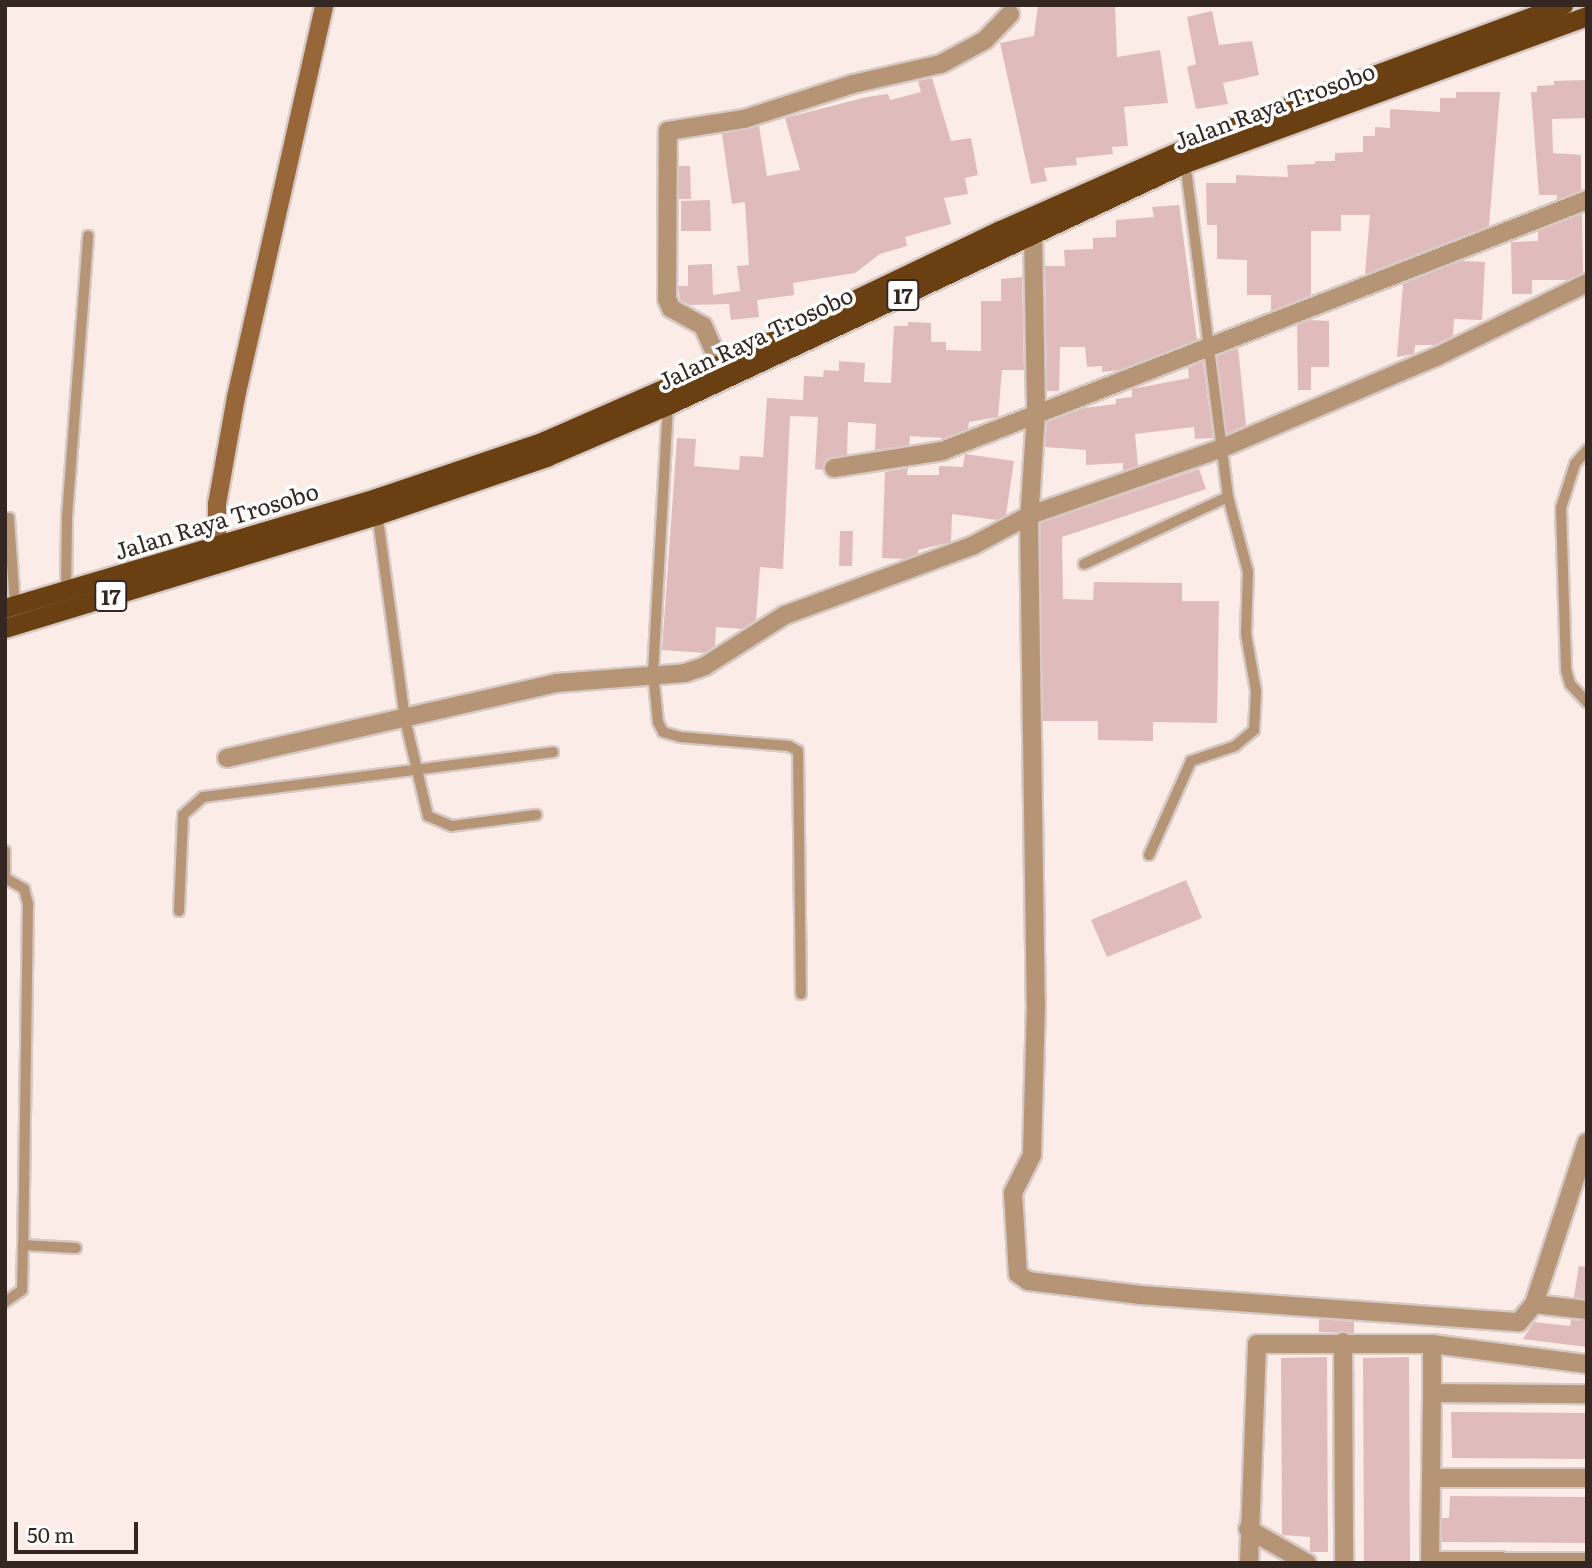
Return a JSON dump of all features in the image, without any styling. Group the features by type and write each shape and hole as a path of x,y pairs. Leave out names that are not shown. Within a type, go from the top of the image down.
{"highway":[{"name":"Jalan Raya Trosobo","path":"12,602 66,583 377,506 546,457 668,405 1041,224 1233,127 1563,5"},
{"name":"Jalan Raya Trosobo","path":"377,506 544,441 718,359 1185,163 1587,16"},
{"name":"Jalan Raya Trosobo","path":"5,628 216,547"}],"main road":[{"path":"216,547 217,504 236,397 324,5"}],"street":[{"path":"718,359 709,336 694,319 671,308 667,299 668,131 675,127 744,119 853,84 941,64 985,40 1010,14"},
{"path":"834,468 942,451 1587,200"},
{"path":"1041,224 1036,413 1029,523 1036,1002 1032,1155 1013,1193 1018,1274 1028,1281 1140,1295 1510,1322 1525,1320 1534,1304 1581,1175 1587,1142"},
{"path":"227,758 556,683 685,673 705,666 785,615 1029,523 1222,456 1436,357 1587,283"},
{"path":"1534,1304 1587,1310"},
{"path":"1249,1563 1255,1346 1261,1342 1432,1344 1587,1364"},
{"path":"1343,1342 1344,1563"},
{"path":"1432,1344 1430,1562 1587,1562"},
{"path":"1432,1393 1587,1394"},
{"path":"1431,1478 1587,1478"},
{"path":"1248,1529 1307,1563"}],"lane":[{"path":"1149,855 1191,761 1235,746 1254,730 1255,691 1246,634 1248,572 1228,497 1185,163"},
{"path":"66,583 88,236"},
{"path":"668,405 653,677 663,732 789,746 798,751 801,994"},
{"path":"1587,450 1575,464 1561,508 1566,670 1570,684 1587,702"},
{"path":"1084,564 1228,497"},
{"path":"377,506 405,719 428,816 438,823 452,826 536,815"},
{"path":"5,518 9,518 14,574 12,602"},
{"path":"179,911 183,815 194,801 211,795 553,752"},
{"path":"5,852 6,879 24,889 28,904 22,1290 5,1302"},
{"path":"23,1245 76,1248"}],"building":[{"path":"1038,5 1115,5 1117,57 1160,50 1168,103 1124,107 1128,146 1112,147 1113,154 1076,158 1077,165 1044,168 1047,181 1031,184 1000,43 1034,36"},
{"path":"1212,11 1219,45 1252,41 1259,75 1223,83 1228,104 1196,109 1187,67 1196,64 1187,17"},
{"path":"932,78 951,141 971,138 978,175 965,178 968,194 944,198 951,224 905,237 907,246 880,254 855,273 793,283 794,295 757,300 759,317 731,320 729,304 690,305 680,300 678,286 688,286 688,265 712,264 713,295 740,291 737,266 749,265 745,202 732,204 722,134 759,126 767,176 800,170 785,118 867,97 888,94 890,100 921,92 918,81"},
{"path":"1587,80 1587,118 1552,119 1553,153 1581,155 1581,190 1557,200 1557,195 1539,195 1531,92 1537,92 1537,86 1554,85 1554,81"},
{"path":"1456,92 1500,92 1489,226 1365,274 1370,215 1341,215 1341,231 1311,231 1311,295 1271,311 1271,295 1247,295 1247,260 1217,259 1217,225 1207,225 1206,183 1236,183 1236,175 1288,177 1287,165 1335,161 1335,153 1363,152 1363,136 1375,136 1375,127 1390,128 1390,109 1440,112 1440,98 1456,98"},
{"path":"679,166 690,166 691,199 679,199"},
{"path":"710,200 711,231 681,231 681,201"},
{"path":"1179,205 1197,340 1120,370 1102,372 1102,366 1087,367 1085,347 1060,347 1059,391 1047,391 1045,266 1065,266 1064,250 1093,249 1093,238 1116,237 1116,220 1154,217 1152,207"},
{"path":"1582,214 1583,273 1567,280 1532,280 1532,294 1512,294 1511,242 1538,241 1538,231"},
{"path":"1461,261 1485,262 1482,320 1454,319 1453,336 1434,345 1415,345 1414,354 1397,357 1403,284"},
{"path":"1022,277 1024,370 1002,370 998,417 969,422 968,429 944,438 910,436 909,445 875,450 876,424 848,422 847,455 827,459 823,470 815,469 818,417 790,416 783,569 760,567 756,620 742,629 716,627 715,646 705,653 662,650 677,438 696,439 694,466 739,470 740,456 763,457 767,398 803,400 804,376 823,377 824,370 839,371 839,361 865,363 864,382 891,383 894,326 908,326 908,322 931,323 931,342 946,342 946,350 981,351 981,301 1001,301 1001,279"},
{"path":"1311,320 1329,321 1329,367 1311,367 1311,390 1298,390 1297,325"},
{"path":"1238,348 1246,425 1227,434 1217,356"},
{"path":"1203,362 1213,438 1195,439 1194,427 1135,434 1138,466 1123,471 1123,463 1086,465 1086,450 1045,447 1047,422 1085,408 1116,404 1116,399 1132,397 1132,389 1189,378 1188,368"},
{"path":"965,454 1014,461 1006,515 997,520 952,514 951,542 918,550 918,554 905,559 882,558 885,472 908,468 907,475 939,475 939,466 963,467"},
{"path":"1199,469 1206,489 1062,537 1063,599 1093,600 1094,582 1182,583 1182,601 1219,601 1217,723 1153,722 1153,741 1098,740 1098,721 1043,721 1040,523"},
{"path":"840,531 853,531 852,566 839,566"},
{"path":"1186,880 1202,918 1107,957 1091,920"},
{"path":"1579,1266 1587,1267 1587,1299 1574,1297"},
{"path":"1319,1319 1354,1322 1354,1333 1319,1332"},
{"path":"1571,1320 1587,1321 1587,1347 1523,1339 1534,1322 1570,1326"},
{"path":"1327,1357 1328,1552 1310,1552 1310,1537 1282,1535 1281,1358"},
{"path":"1409,1357 1410,1563 1364,1563 1363,1358"},
{"path":"1451,1412 1586,1413 1587,1459 1452,1458"},
{"path":"1450,1496 1587,1497 1587,1543 1442,1542 1442,1518 1449,1518"}]}
